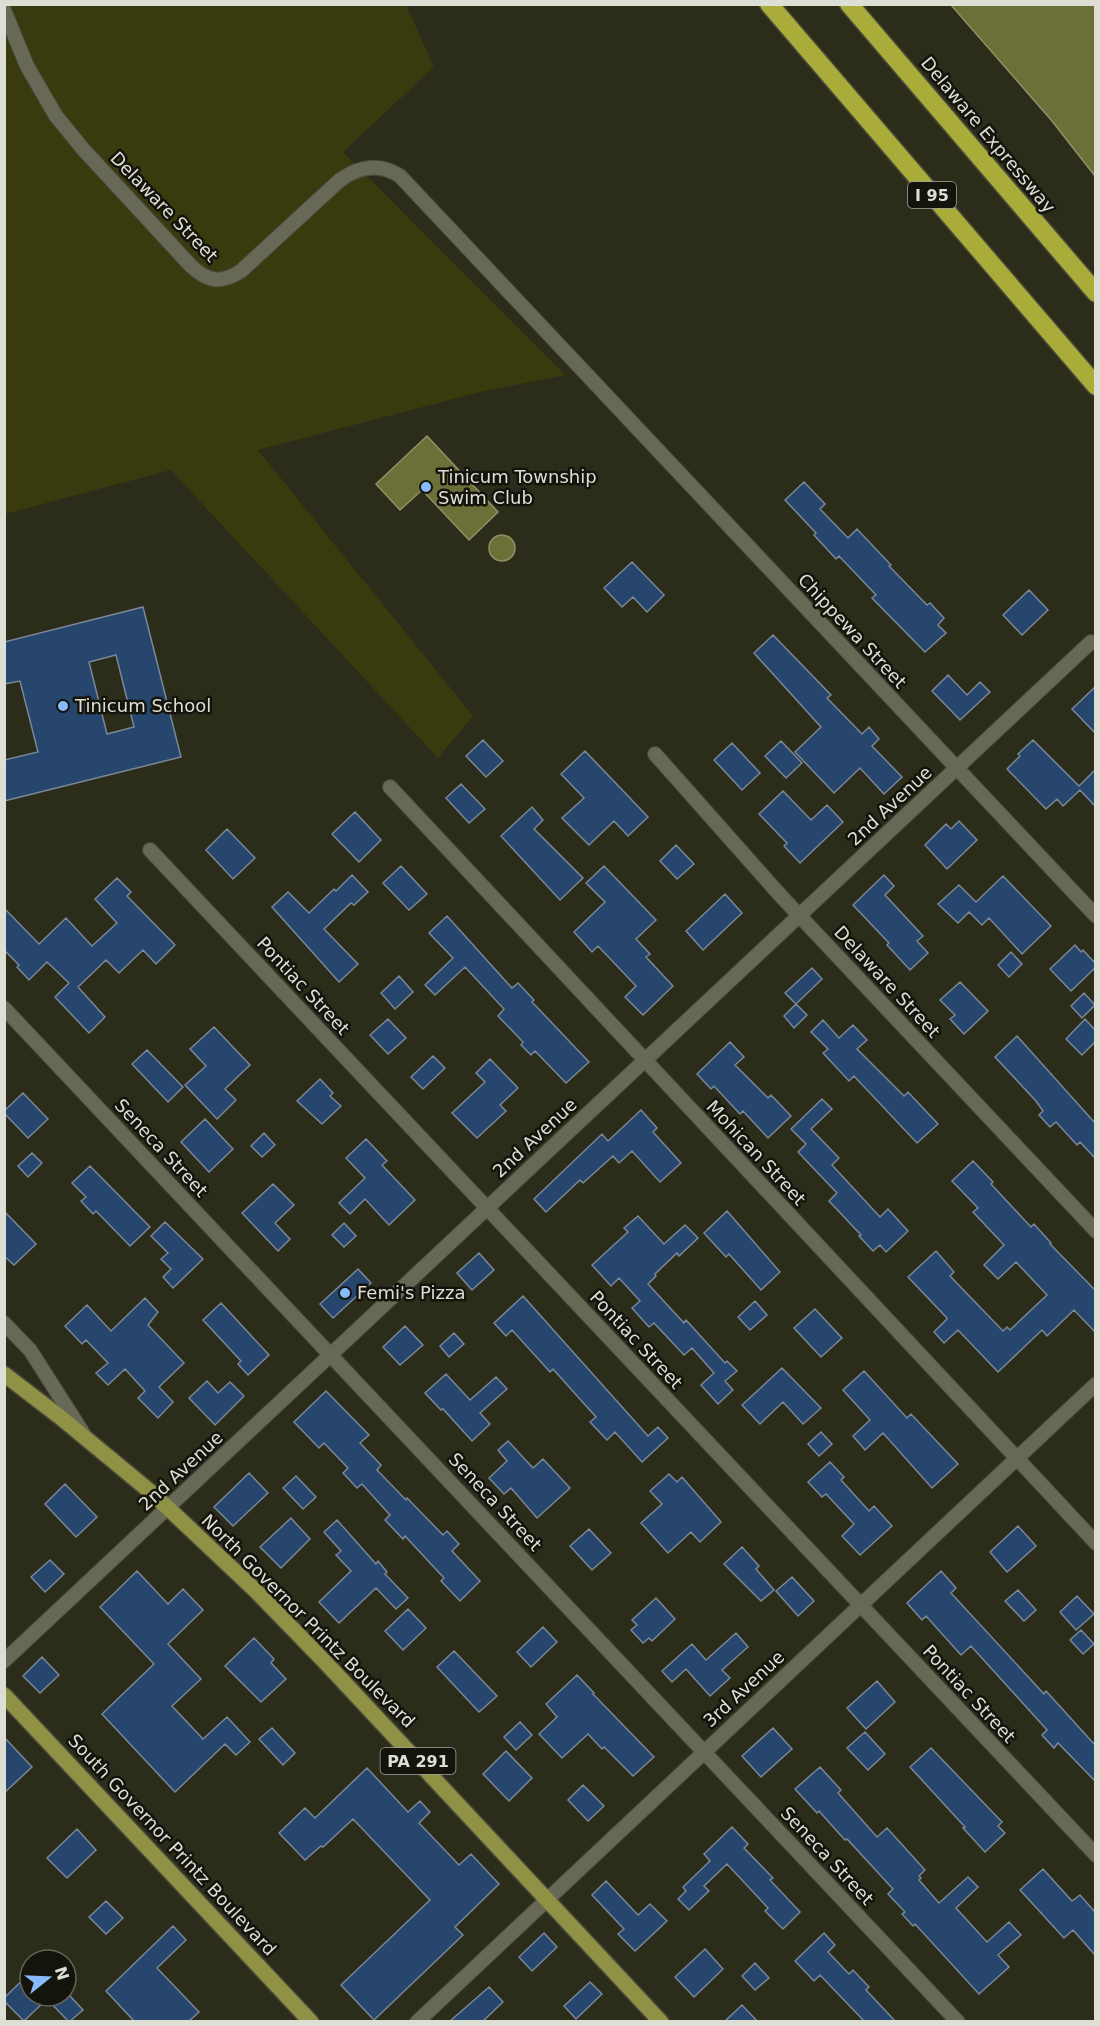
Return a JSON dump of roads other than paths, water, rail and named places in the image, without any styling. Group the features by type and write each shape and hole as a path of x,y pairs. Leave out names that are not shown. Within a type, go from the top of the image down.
{"highway":[{"name":"I 95","path":"769,4 1095,386"},
{"name":"Delaware Expressway","path":"849,4 1095,293"}],"main road":[{"name":"North Governor Printz Boulevard","path":"4,1374 87,1439 168,1508 278,1613 661,2022"},
{"name":"South Governor Printz Boulevard","path":"4,1695 311,2022"}],"street":[{"name":"Delaware Street","path":"4,10 27,66 56,116 83,149 191,266 205,277 219,280 234,276 248,266 340,180 360,169 385,167 408,183 582,370"},
{"name":"Chippewa Street","path":"582,370 1095,916"},
{"name":"2nd Avenue","path":"4,1661 1091,642"},
{"name":"Delaware Street","path":"655,754 800,915 1095,1231"},
{"name":"Mohican Street","path":"390,788 1095,1543"},
{"name":"Pontiac Street","path":"150,850 1095,1855"},
{"name":"Seneca Street","path":"4,1008 958,2022"},
{"path":"4,1323 30,1350 87,1439"},
{"name":"3rd Avenue","path":"417,2022 1095,1384"}],"place":[{"name":"Tinicum Township Swim Club","path":"426,487"},
{"name":"Tinicum School","path":"63,706"},
{"name":"Femi's Pizza","path":"345,1293"}]}
